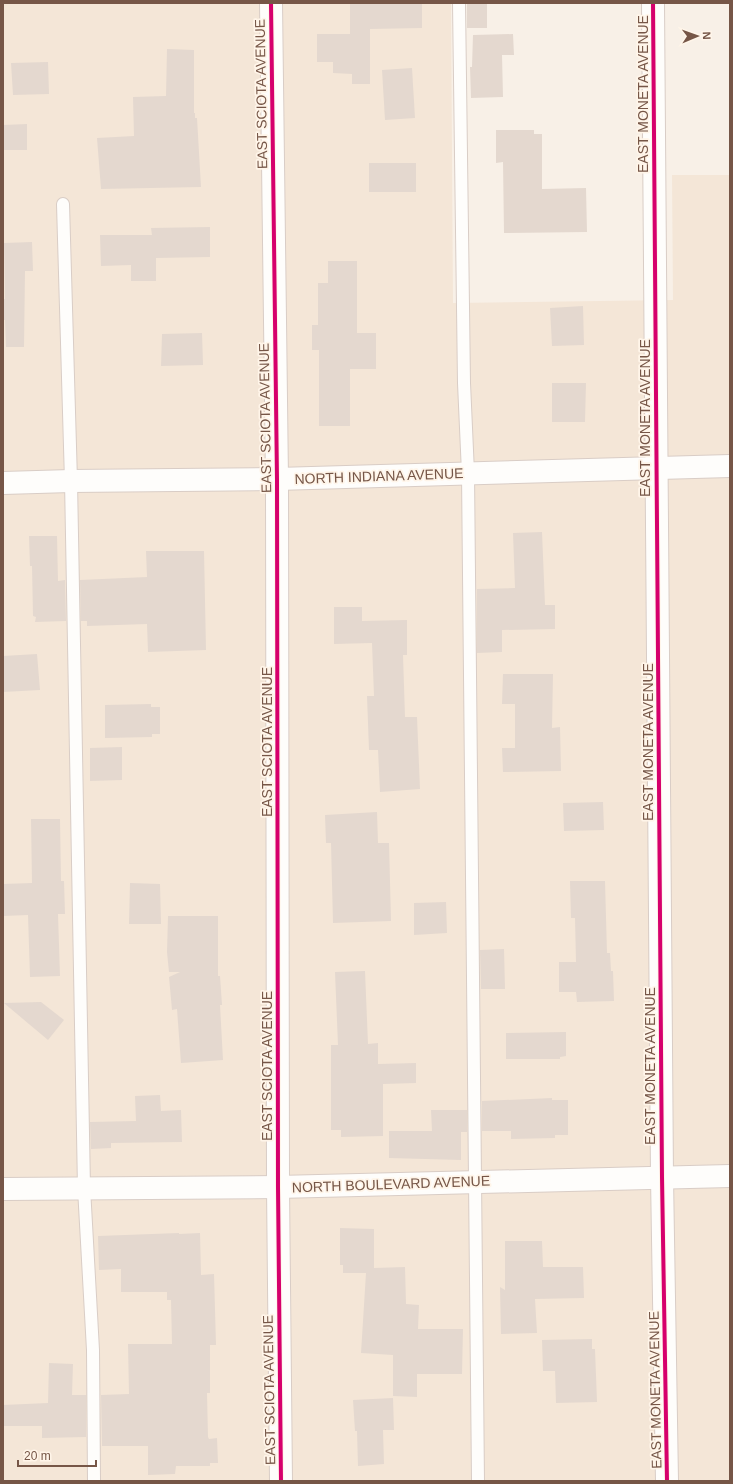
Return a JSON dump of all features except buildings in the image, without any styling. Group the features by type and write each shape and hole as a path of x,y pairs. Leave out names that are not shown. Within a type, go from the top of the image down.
{"street":[{"name":"EAST SCIOTA AVENUE","path":"271,3 278,479 278,1187 281,1481"},
{"name":"EAST MONETA AVENUE","path":"653,3 662,1177 667,1481"},
{"name":"NORTH INDIANA AVENUE","path":"3,483 278,479 730,466"},
{"name":"NORTH BOULEVARD AVENUE","path":"3,1189 278,1187 474,1181 730,1176"}],"lane":[{"path":"459,3 464,383 468,473 478,1481"},
{"path":"63,204 71,481 84,1188 93,1350 94,1481"}],"shaded area":[{"path":"3,3 451,3 453,303 673,300 672,175 730,175 730,1481 3,1481"}],"cycle path":[{"path":"271,3 277,479 278,1187 281,1481"},
{"path":"653,3 662,1177 667,1481"}]}
